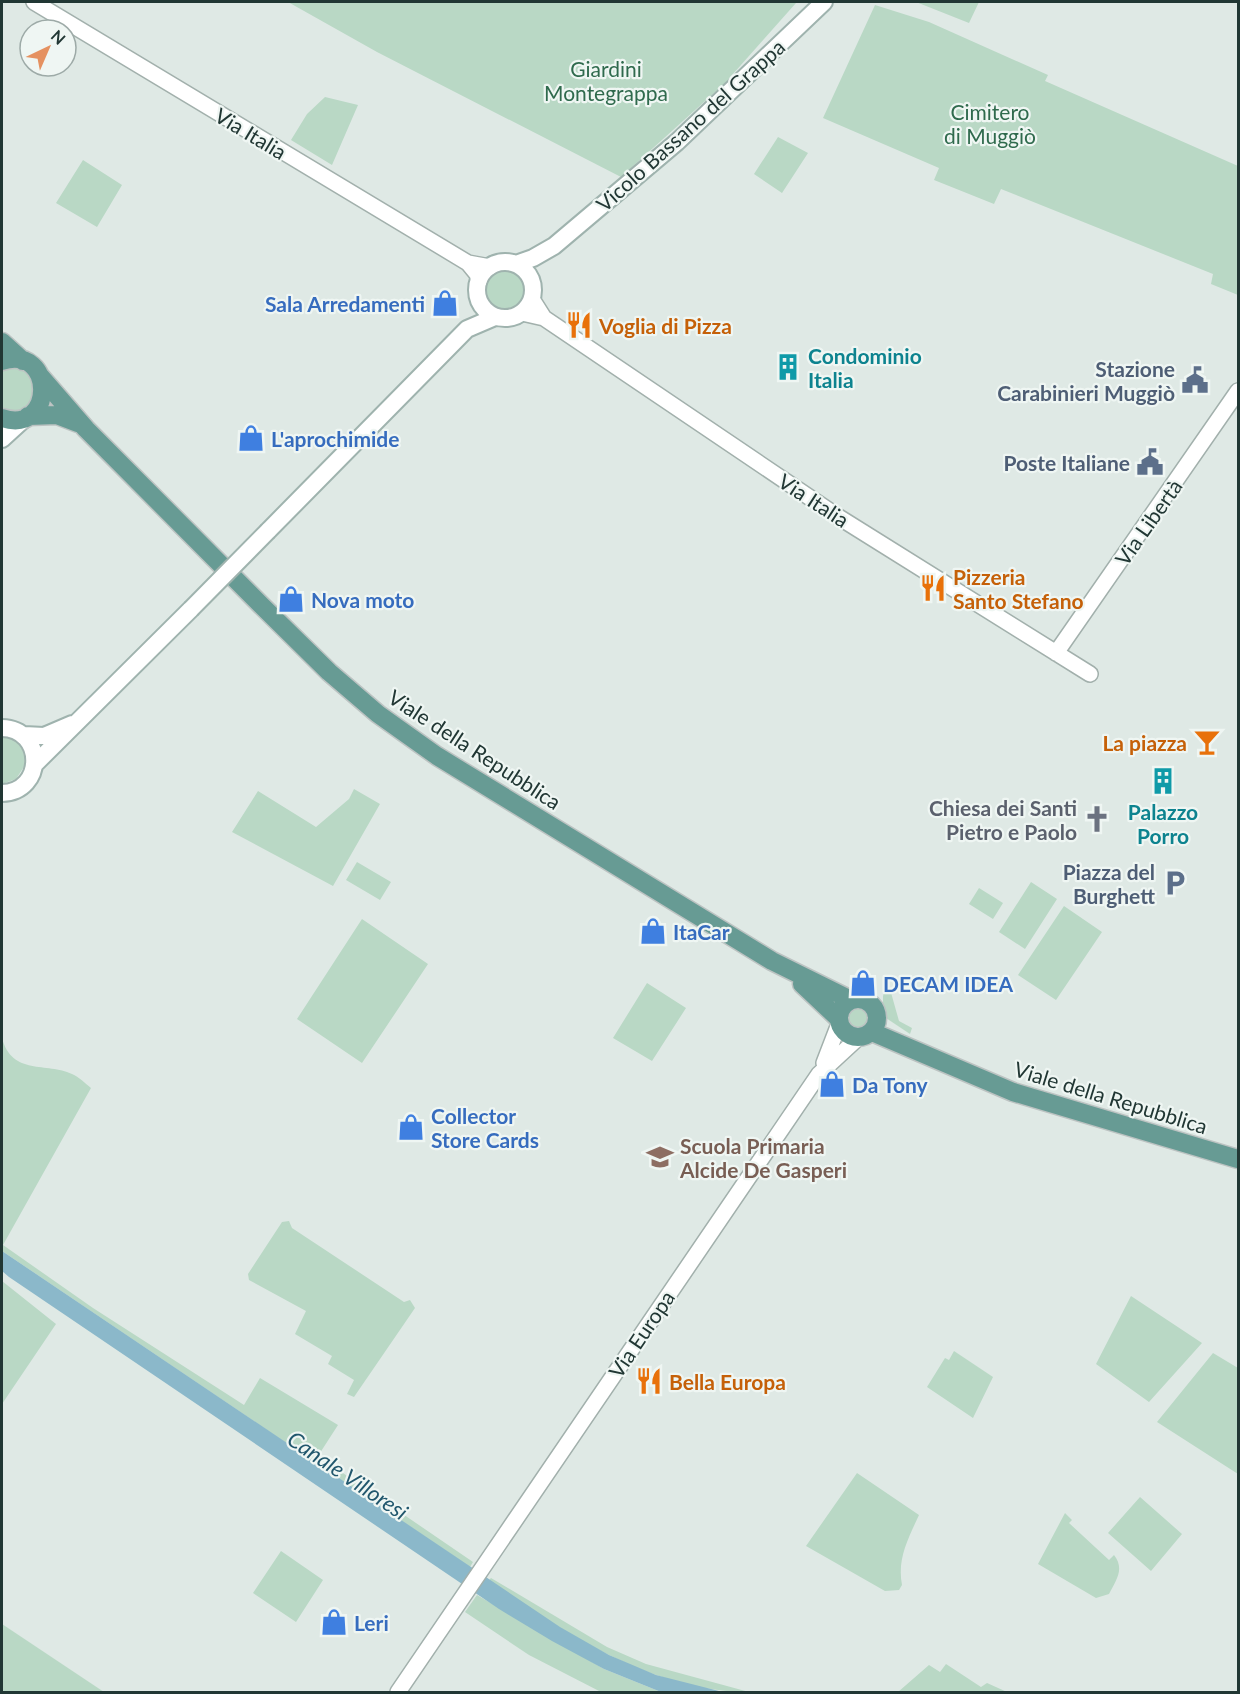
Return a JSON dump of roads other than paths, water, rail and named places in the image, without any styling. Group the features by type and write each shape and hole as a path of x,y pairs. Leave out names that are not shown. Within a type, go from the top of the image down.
{"main road":[{"name":"Vicolo Bassano del Grappa","path":"516,264 555,246 685,135 824,2"},
{"name":"Vicolo Bassano del Grappa","path":"532,291 555,246"},
{"name":"Via Italia","path":"490,267 502,262 516,264 524,270 532,291"},
{"path":"35,764 467,329 479,300 479,282 490,267"},
{"path":"522,313 532,291"},
{"path":"479,300 488,313 495,317"},
{"name":"Via Italia","path":"467,329 495,317 509,318 522,313"},
{"path":"2,342 23,361"},
{"path":"2,362 23,361"},
{"name":"Viale della Repubblica","path":"23,361 40,376 86,429 329,672 378,714 438,756 772,961 852,1000"},
{"path":"2,440 42,399 43,387 40,376"},
{"name":"Viale della Repubblica","path":"2,418 12,420 26,417 61,416 86,429"},
{"path":"24,735 44,736 57,732 92,709"},
{"path":"2,728 15,730 24,735 32,746 35,764 24,786 2,793"},
{"name":"Viale della Repubblica","path":"772,961 839,1021"},
{"path":"852,1000 868,1001 876,1011 869,1029 846,1034 839,1021 842,1007 852,1000"},
{"name":"Viale della Repubblica","path":"869,1029 1013,1092 1239,1158"}],"street":[{"name":"Via Italia","path":"34,2 468,263 477,274 479,282"},
{"name":"Via Italia","path":"468,263 490,267"},
{"name":"Via Italia","path":"532,291 544,318"},
{"name":"Via Italia","path":"522,313 544,318 837,516 1090,674"},
{"name":"Via Libertà","path":"1056,653 1239,391"},
{"name":"Via Europa","path":"398,1692 819,1074 839,1021"},
{"name":"Via Europa","path":"819,1074 869,1029"}],"water":[{"path":"2,1251 560,1627 609,1655 656,1675 723,1692 661,1692 604,1669 499,1609 9,1277 2,1271"}],"place":[{"name":"Sala Arredamenti","path":"445,303"},
{"name":"Voglia di Pizza","path":"579,325"},
{"name":"Condominio Italia","path":"788,367"},
{"name":"Stazione Carabinieri Muggiò","path":"1195,380"},
{"name":"L'aprochimide","path":"251,438"},
{"name":"Poste Italiane","path":"1150,462"},
{"name":"Pizzeria Santo Stefano","path":"933,588"},
{"name":"Nova moto","path":"291,599"},
{"name":"La piazza","path":"1207,742"},
{"name":"Palazzo Porro","path":"1163,781"},
{"name":"Chiesa dei Santi Pietro e Paolo","path":"1097,819"},
{"name":"Piazza del Burghett","path":"1175,883"},
{"name":"ItaCar","path":"653,931"},
{"name":"DECAM IDEA","path":"863,983"},
{"name":"Da Tony","path":"832,1084"},
{"name":"Collector Store Cards","path":"411,1127"},
{"name":"Scuola Primaria Alcide De Gasperi","path":"660,1157"},
{"name":"Bella Europa","path":"649,1381"},
{"name":"Leri","path":"334,1622"}],"park label":[{"name":"Giardini Montegrappa","path":"606,80"},
{"name":"Cimitero di Muggiò","path":"990,123"}],"water label":[{"name":"Canale Villoresi","path":"348,1475"}]}
